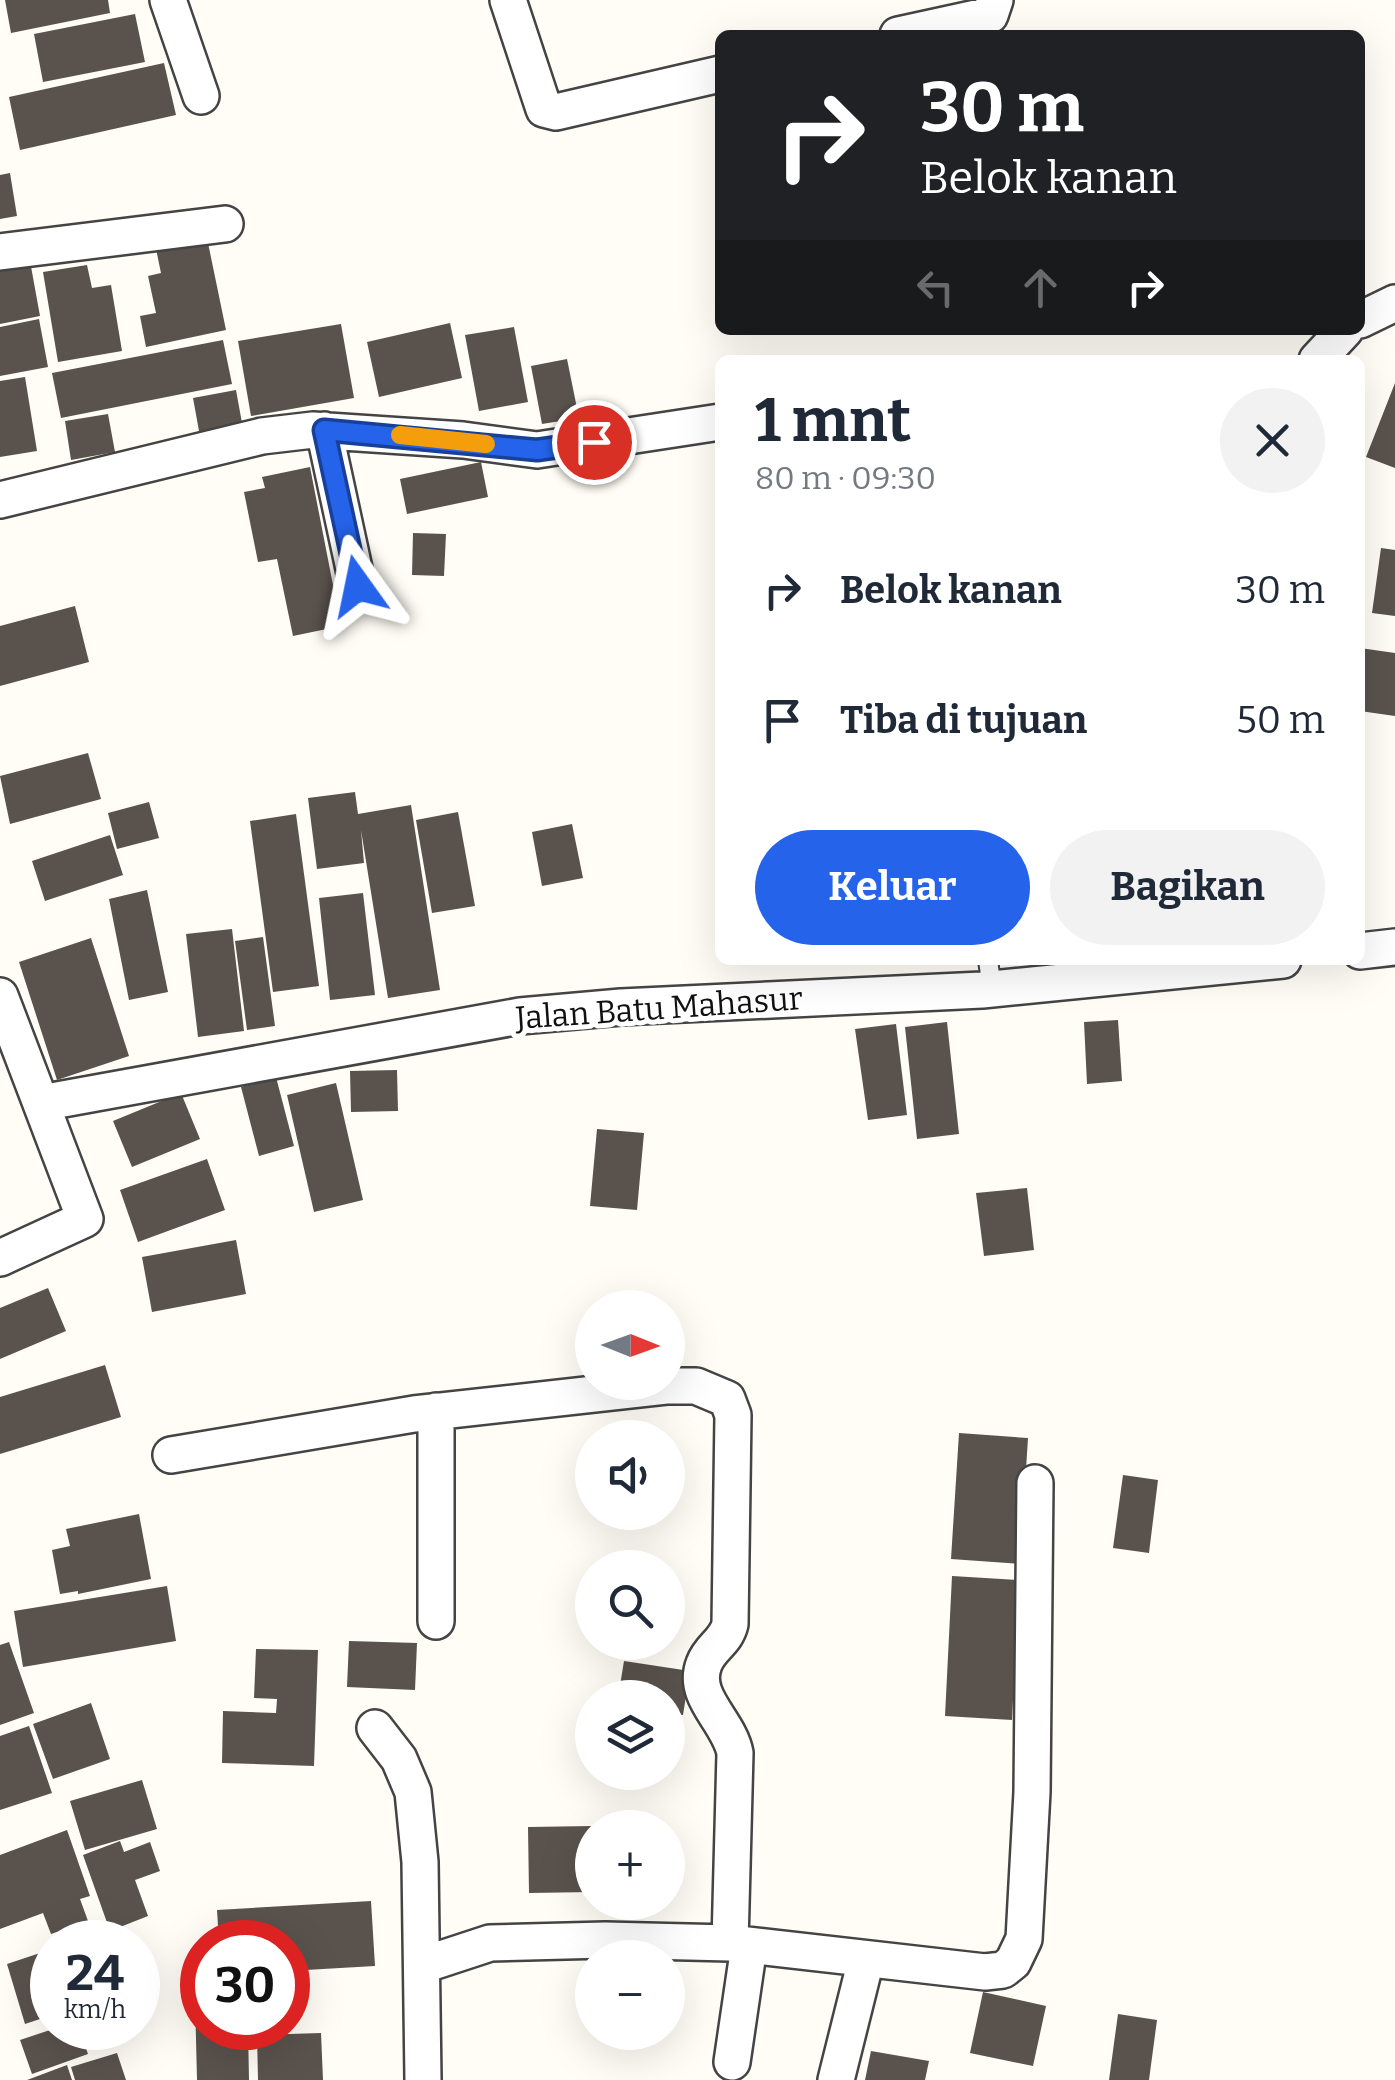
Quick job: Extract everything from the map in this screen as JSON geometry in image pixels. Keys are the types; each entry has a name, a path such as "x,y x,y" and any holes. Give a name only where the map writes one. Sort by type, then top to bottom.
{"street":[{"path":"168,0 201,96"},
{"path":"508,0 544,109 556,112 715,75"},
{"path":"921,30 990,15 994,0"},
{"path":"0,252 226,224"},
{"path":"1365,317 1395,302"},
{"path":"1322,355 1340,335"},
{"path":"0,500 262,436 324,430 537,450 715,423"},
{"path":"324,430 358,586"},
{"path":"1365,950 1395,947"},
{"name":"Jalan Batu Mahasur","path":"42,1103 520,1016 990,974 1190,965"},
{"path":"0,996 85,1219 0,1258"},
{"path":"171,1455 436,1411 666,1386 696,1386 726,1399 734,1415 730,1624 727,1636 708,1655 701,1676 703,1690 729,1733 735,1752 740,1945 732,2062"},
{"path":"436,1411 436,1621"},
{"path":"423,1965 490,1943 525,1940 740,1945 986,1972 1003,1970 1020,1953 1032,1792 1036,1483"},
{"path":"375,1728 399,1759 413,1792 420,1862 423,2080"},
{"path":"836,2080 866,1960"}],"building":[{"path":"5,0 108,0 110,13 11,33"},
{"path":"135,14 145,62 43,82 34,34"},
{"path":"164,63 176,115 20,150 9,97"},
{"path":"10,173 17,216 0,219 0,175"},
{"path":"207,238 226,330 146,347 140,316 156,313 148,276 161,273 156,249"},
{"path":"30,261 40,316 0,324 0,267"},
{"path":"87,265 92,288 111,285 122,351 58,362 43,272"},
{"path":"39,319 48,367 0,376 0,327"},
{"path":"450,323 462,378 379,397 367,342"},
{"path":"341,324 354,398 251,416 238,341"},
{"path":"514,327 528,402 479,411 465,335"},
{"path":"223,340 232,384 61,418 52,373"},
{"path":"567,359 579,418 542,424 531,366"},
{"path":"25,377 37,451 0,457 0,381"},
{"path":"1395,383 1395,468 1366,457"},
{"path":"236,390 244,434 201,442 193,398"},
{"path":"108,414 115,452 71,460 65,421"},
{"path":"481,462 488,497 407,514 400,479"},
{"path":"310,467 341,626 293,636 277,559 258,562 244,492 265,488 262,477"},
{"path":"413,533 446,534 444,576 412,575"},
{"path":"1381,548 1395,550 1395,616 1372,613"},
{"path":"75,606 89,662 0,686 0,626"},
{"path":"1365,649 1395,653 1395,716 1365,712"},
{"path":"88,753 101,799 10,824 0,776"},
{"path":"355,792 358,814 411,805 440,990 388,998 361,830 364,863 317,869 308,798"},
{"path":"149,802 159,838 117,849 108,813"},
{"path":"458,812 475,906 432,913 416,820"},
{"path":"296,814 319,986 273,992 250,821"},
{"path":"572,824 583,878 542,886 532,832"},
{"path":"110,835 123,875 45,901 32,861"},
{"path":"147,890 168,992 129,1000 109,899"},
{"path":"363,893 375,995 330,1000 319,898"},
{"path":"232,929 244,1031 198,1037 186,934"},
{"path":"263,937 275,1026 247,1030 235,941"},
{"path":"91,938 129,1056 57,1080 19,962"},
{"path":"1118,1020 1122,1081 1087,1084 1084,1022"},
{"path":"947,1022 959,1134 917,1139 905,1027"},
{"path":"896,1024 907,1115 868,1120 855,1029"},
{"path":"397,1070 398,1111 351,1112 350,1071"},
{"path":"276,1077 294,1146 259,1156 241,1087"},
{"path":"336,1083 363,1200 314,1212 287,1095"},
{"path":"181,1093 200,1139 132,1167 113,1121"},
{"path":"597,1129 644,1133 637,1210 590,1206"},
{"path":"207,1159 225,1210 138,1242 120,1190"},
{"path":"1027,1188 1034,1250 984,1256 976,1193"},
{"path":"236,1240 246,1294 152,1312 142,1257"},
{"path":"48,1288 66,1331 0,1359 0,1308"},
{"path":"105,1365 121,1417 0,1454 0,1397"},
{"path":"959,1433 1028,1438 1020,1564 951,1559"},
{"path":"1123,1475 1158,1480 1149,1553 1113,1548"},
{"path":"139,1514 151,1579 60,1594 52,1550 70,1546 66,1529"},
{"path":"952,1576 1019,1580 1012,1720 945,1716"},
{"path":"167,1586 176,1641 23,1667 14,1611"},
{"path":"349,1641 417,1643 415,1690 347,1687"},
{"path":"9,1642 34,1713 0,1725 0,1645"},
{"path":"256,1649 318,1650 314,1766 222,1763 223,1711 276,1713 277,1699 254,1698"},
{"path":"624,1661 690,1671 685,1702 685,1680 621,1680"},
{"path":"91,1703 110,1759 53,1779 33,1724"},
{"path":"29,1726 52,1793 0,1810 0,1736"},
{"path":"142,1780 157,1829 85,1850 70,1801"},
{"path":"575,1826 575,1892 529,1893 528,1827"},
{"path":"67,1830 90,1896 80,1899 88,1920 46,1920 43,1913 0,1929 0,1855"},
{"path":"120,1841 124,1852 150,1842 160,1871 135,1880 148,1916 138,1920 106,1920 83,1855"},
{"path":"371,1901 375,1966 310,1970 310,1920 218,1920 217,1910"},
{"path":"30,1956 30,2022 25,2024 7,1964"},
{"path":"983,1992 1046,2006 1033,2066 970,2053"},
{"path":"1118,2014 1157,2020 1149,2080 1109,2080"},
{"path":"310,2033 321,2033 323,2080 258,2080 257,2050 310,2050"},
{"path":"30,2037 30,2050 87,2050 88,2054 32,2074 20,2040"},
{"path":"196,2050 248,2050 249,2080 197,2080"},
{"path":"871,2051 929,2061 925,2080 865,2080"},
{"path":"117,2053 126,2080 75,2080 71,2067"},
{"path":"67,2065 72,2080 27,2080"}],"slow traffic":[{"path":"400,435 486,444"}],"route":[{"path":"358,586 324,430 463,440 537,450 594,442"}]}
